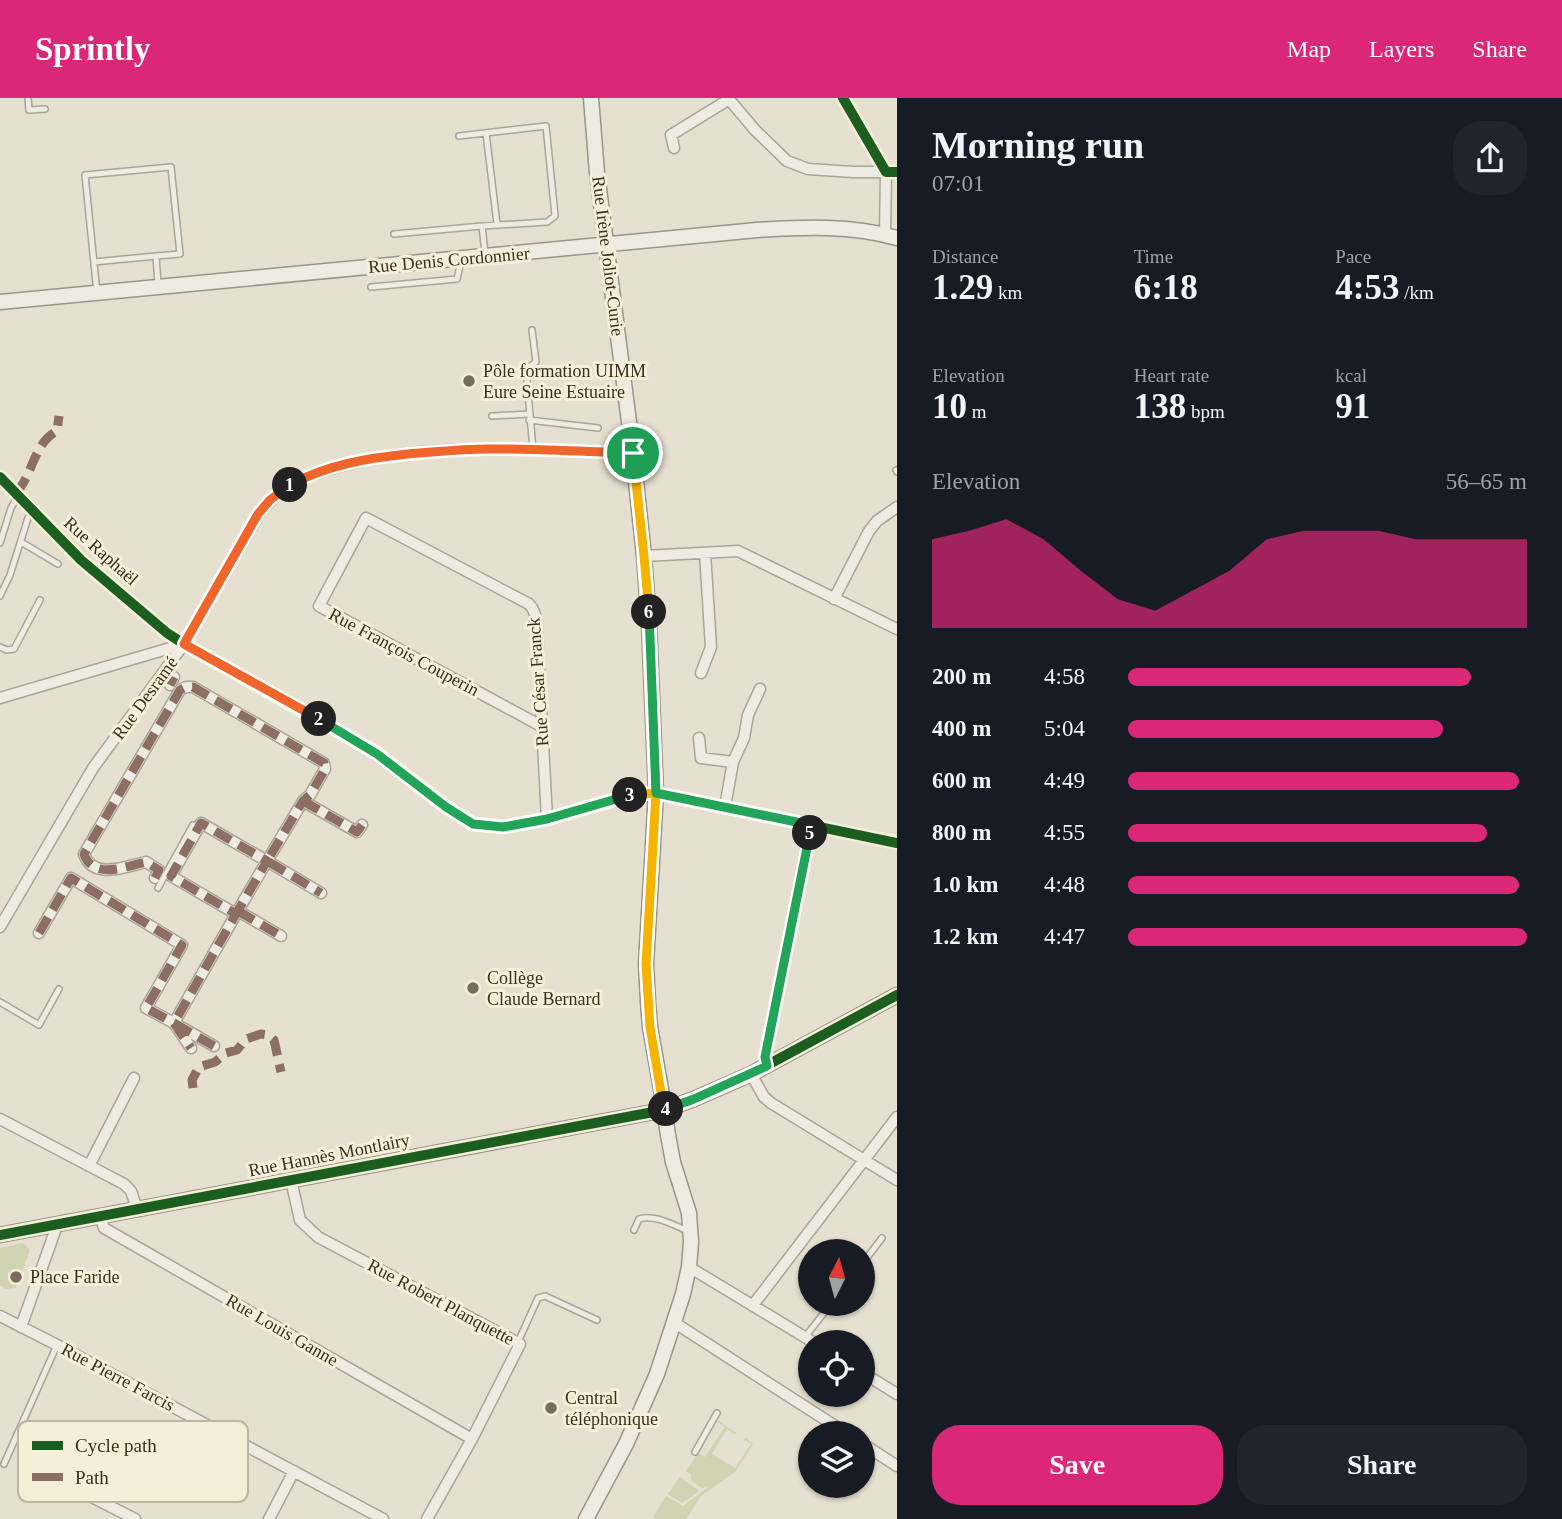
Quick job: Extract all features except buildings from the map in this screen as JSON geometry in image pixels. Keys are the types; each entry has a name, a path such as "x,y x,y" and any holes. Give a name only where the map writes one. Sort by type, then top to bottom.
{"street":[{"name":"Rue Irène Joliot-Curie","path":"586,1519 626,1444 657,1374 675,1323 689,1267 691,1232 689,1213 673,1162 650,1027 646,964 656,793 649,623 633,453 605,245 591,98"},
{"path":"845,98 891,172 891,236"},
{"path":"674,148 671,135 728,99 787,161 808,169 891,172"},
{"name":"Rue Denis Cordonnier","path":"0,302 757,230 836,227 891,236"},
{"name":"Rue Desramé","path":"0,927 93,768 184,644 258,514 286,487 307,476 346,464 437,451 489,449 633,453"},
{"name":"Rue Raphaël","path":"0,477 81,560 167,633 369,748 446,807 473,824 503,827 547,819 635,794 656,793 897,843"},
{"path":"834,599 869,531 877,521 897,507"},
{"name":"Rue François Couperin","path":"366,518 319,606 541,726"},
{"name":"Rue César Franck","path":"366,518 532,608 537,629 547,819"},
{"path":"644,556 738,551 897,629"},
{"path":"701,673 710,647 705,553"},
{"path":"0,698 184,644"},
{"path":"156,883 159,870 146,862 104,871 88,862 85,854 180,690 193,687 324,763 325,769 267,861 174,1023"},
{"path":"725,807 733,762 744,738 748,715 760,688"},
{"path":"699,738 701,758 733,762"},
{"path":"303,801 357,832 362,825"},
{"path":"281,936 171,876 201,823 321,893"},
{"path":"767,1066 765,1057 811,825"},
{"path":"39,933 75,876 182,944 146,1008 214,1046"},
{"name":"Rue Hannès Montlairy","path":"0,1235 664,1110 751,1074 897,995"},
{"path":"174,1023 191,1048"},
{"path":"751,1074 764,1097 771,1103 897,1180"},
{"path":"89,1166 134,1078"},
{"path":"753,1306 897,1117"},
{"path":"0,1119 124,1184 131,1191 137,1209"},
{"name":"Rue Robert Planquette","path":"291,1180 300,1220 318,1237 520,1344 472,1439 427,1519"},
{"name":"Rue Louis Ganne","path":"100,1216 104,1228 472,1439"},
{"path":"21,1327 55,1225"},
{"path":"689,1267 798,1333"},
{"name":"Rue Pierre Farcis","path":"0,1317 201,1421"},
{"path":"675,1323 827,1421"},
{"path":"875,1380 897,1394"},
{"name":"Rue Pierre Farcis","path":"248,1446 383,1519"},
{"path":"875,1452 897,1466"},
{"path":"269,1519 295,1471"},
{"path":"102,1502 135,1519"}],"lane":[{"path":"28,98 29,110 45,109"},
{"path":"394,234 497,224 530,224 547,222 555,216 546,126 459,136"},
{"path":"486,133 497,224"},
{"path":"94,262 180,254 171,167 85,175 96,293"},
{"path":"482,226 485,256"},
{"path":"156,257 159,287"},
{"path":"371,287 457,279 462,258"},
{"path":"532,330 536,362 526,369 533,450"},
{"path":"492,416 529,417 597,428"},
{"path":"0,542 11,508 18,496"},
{"path":"0,596 10,575 28,518 34,512"},
{"path":"20,542 58,564"},
{"path":"0,647 14,649 40,600"},
{"path":"156,883 193,825"},
{"path":"0,1002 39,1025 59,989"},
{"path":"634,1230 639,1219 645,1217 655,1218 691,1232"},
{"path":"875,1247 882,1238"},
{"path":"518,1342 538,1298 545,1296 597,1320"},
{"path":"23,1421 57,1345"},
{"path":"695,1452 717,1413"},
{"path":"4,1464 18,1433"}],"green space":[{"path":"23,1243 30,1250 16,1288 6,1289 0,1286 0,1248"},
{"path":"717,1422 736,1433 727,1429 712,1454 735,1468 751,1444 744,1439 753,1444 735,1472 701,1496 686,1519 656,1519 653,1517 666,1496 683,1506 707,1488 691,1481 691,1474 686,1471 698,1453 705,1457 725,1427"},
{"path":"680,1477 698,1490 682,1503 668,1494"}],"marked path":[{"path":"16,493 43,444 57,431 59,416"},
{"path":"170,685 174,677"},
{"path":"155,878 159,870 146,862 111,870 103,869 88,862 84,854 180,690 193,687 324,763 325,769 310,795 303,801 267,861 321,893"},
{"path":"303,801 357,832 362,825"},
{"path":"214,1046 174,1023 236,914 171,876 201,823 267,861 236,914"},
{"path":"39,933 71,878 182,945 146,1008 174,1023 191,1048"},
{"path":"238,911 281,936"},
{"path":"193,1088 192,1080 199,1067 215,1062 226,1053 237,1050 246,1039 261,1034 274,1040 281,1072"}],"cycle path":[{"path":"843,98 886,172 897,172"},
{"path":"0,477 81,560 167,633 377,753 446,807 473,824 503,827 547,819 635,794 656,793 897,843"},
{"path":"644,556 656,793"},
{"path":"0,1235 664,1110 751,1074 897,995"}],"place":[{"name":"Pôle formation UIMM Eure Seine Estuaire","path":"469,381"},
{"name":"Collège Claude Bernard","path":"473,988"},
{"name":"Place Faride","path":"16,1277"},
{"name":"Central téléphonique","path":"551,1408"}],"route":[{"path":"633,453 489,449 437,451 346,464 307,476 286,487 258,514 184,644 352,738 473,824 503,827 547,819 635,794 656,793 646,964 650,1027 664,1110 767,1066 765,1057 811,825 656,793 649,623 633,453"}]}
